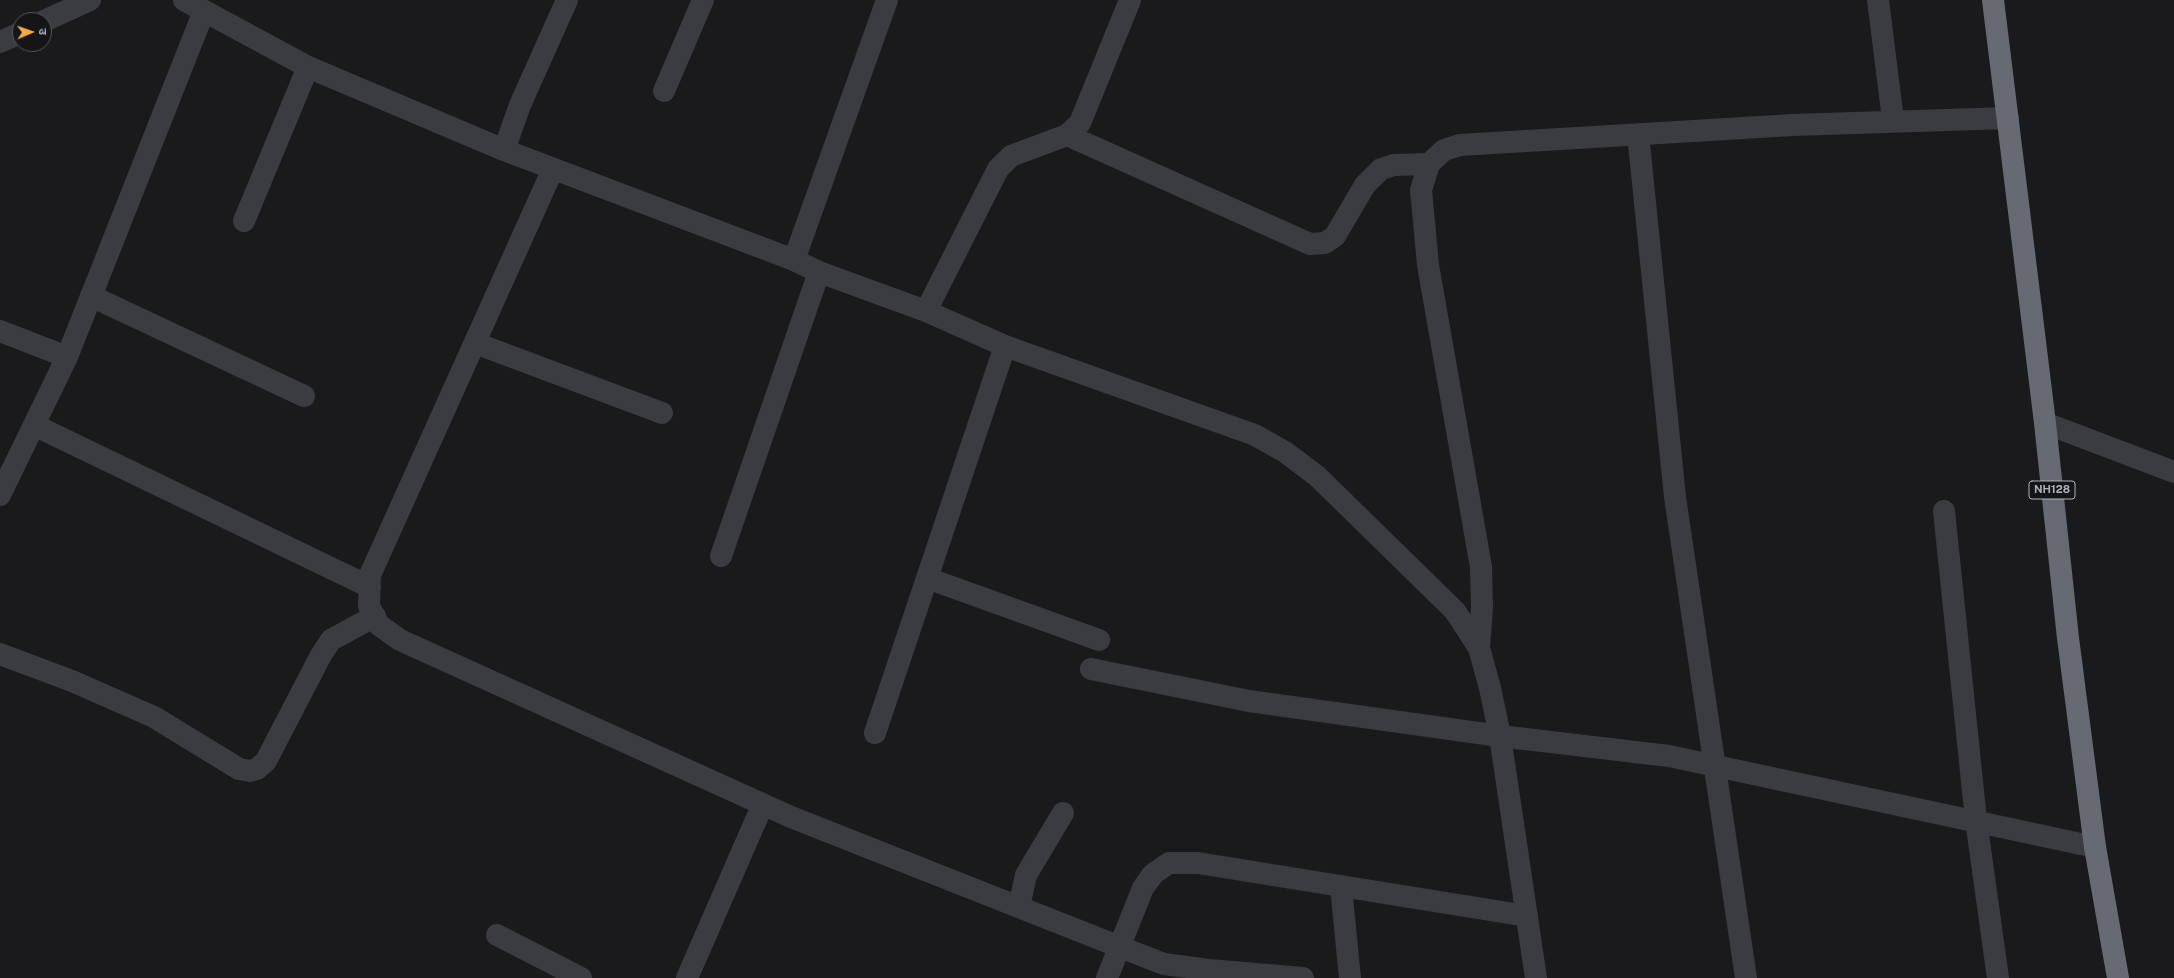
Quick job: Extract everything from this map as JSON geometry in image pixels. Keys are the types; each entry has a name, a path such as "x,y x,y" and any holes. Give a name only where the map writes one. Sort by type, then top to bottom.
{"highway":[{"name":"NH128","path":"1993,0 2045,423 2068,638 2095,846 2118,978"}],"street":[{"path":"52,17 90,0"},
{"path":"184,0 308,67 504,150 794,260 819,272 926,311 1005,346 1255,435 1285,452 1317,476 1455,611 1479,648 1490,688 1500,736 1536,978"},
{"path":"504,150 520,105 567,0"},
{"path":"664,91 703,0"},
{"path":"794,260 887,0"},
{"path":"926,311 998,169 1011,156 1067,135 1080,123 1130,0"},
{"path":"1878,0 1892,120"},
{"path":"0,495 67,357 204,11"},
{"path":"0,42 12,36"},
{"path":"244,220 308,67"},
{"path":"1479,648 1482,608 1481,567 1427,257 1421,190 1429,164 1444,150 1460,145 1892,120 2008,118"},
{"path":"1638,134 1675,497 1746,978"},
{"path":"1067,135 1310,244 1325,243 1335,236 1365,185 1380,169 1394,165 1429,164"},
{"path":"553,169 370,575 369,606 379,625 400,640 763,804 1019,908 1164,964 1224,975 1303,978"},
{"path":"721,556 819,272"},
{"path":"91,296 304,396"},
{"path":"0,331 67,357"},
{"path":"475,343 662,413"},
{"path":"875,733 1005,346"},
{"path":"2045,423 2174,472"},
{"path":"34,426 370,588"},
{"path":"1944,511 1976,820 1998,978"},
{"path":"928,578 1098,640"},
{"path":"0,654 72,681 154,717 238,769 250,771 257,769 266,762 321,655 331,640 375,616"},
{"path":"1091,669 1248,701 1500,736 1669,756 2095,846"},
{"path":"687,978 763,804"},
{"path":"1019,908 1026,875 1063,814"},
{"path":"1107,978 1143,888 1153,874 1170,863 1198,863 1527,916"},
{"path":"1341,886 1350,978"},
{"path":"497,935 581,978"}]}
